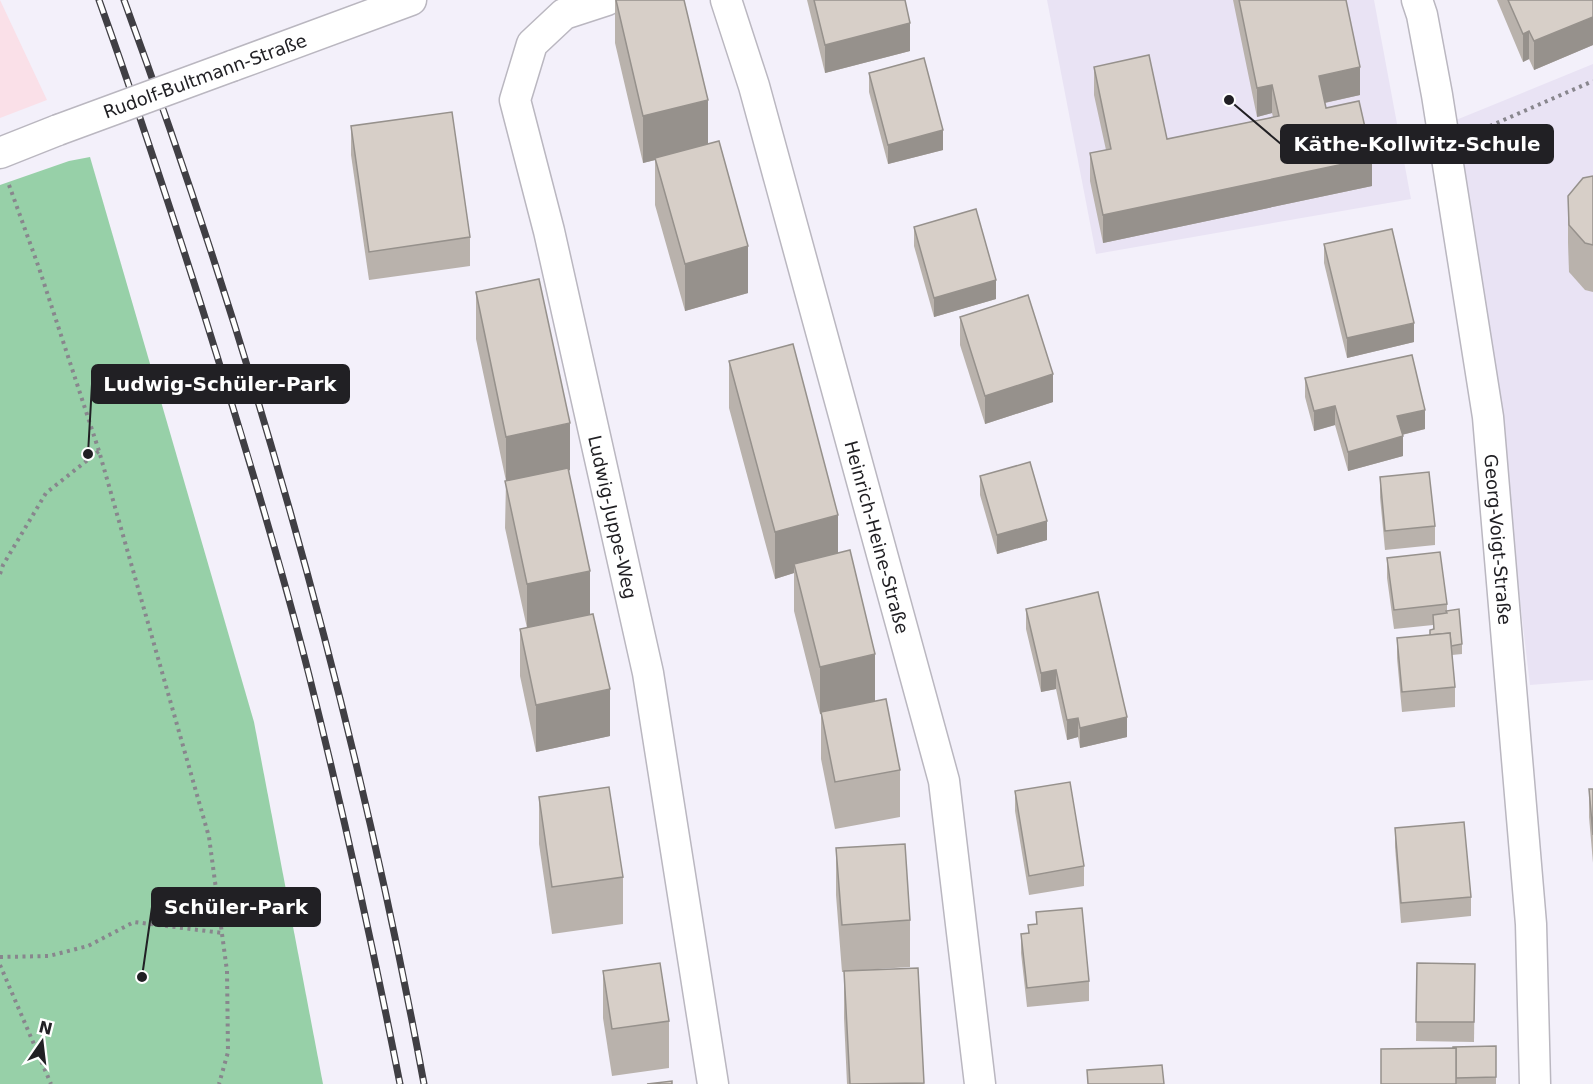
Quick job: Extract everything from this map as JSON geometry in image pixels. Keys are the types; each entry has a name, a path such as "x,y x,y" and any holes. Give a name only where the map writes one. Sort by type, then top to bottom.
{"street":[{"name":"Rudolf-Bultmann-Straße","path":"0,153 411,0"},
{"name":"Ludwig-Juppe-Weg","path":"607,0 564,14 532,44 515,100 549,231 648,673 713,1084"},
{"name":"Heinrich-Heine-Straße","path":"726,0 754,86 944,781 980,1084"},
{"name":"Georg-Voigt-Straße","path":"1417,0 1445,146 1488,417 1531,924 1535,1084"}],"path":[{"path":"1445,146 1593,81"},
{"path":"17,207 99,451 209,837 227,971 228,1052 219,1084"},
{"path":"0,574 3,565 46,493 99,451"},
{"path":"0,957 49,956 88,946 134,922 223,933"},
{"path":"0,965 51,1084"}],"shaded area":[{"path":"0,0 47,100 0,118"},
{"path":"1047,0 1374,0 1411,199 1096,254"},
{"path":"1593,64 1593,680 1530,685 1479,255 1456,120"}],"green space":[{"path":"90,157 254,722 323,1084 0,1084 0,185 69,161"}],"building":[{"path":"616,0 684,0 708,100 643,116"},
{"path":"814,0 905,0 910,23 825,45"},
{"path":"1239,0 1346,0 1360,67 1319,76 1326,108 1359,101 1372,158 1103,215 1090,153 1111,149 1094,67 1149,55 1167,139 1279,116 1272,85 1257,88"},
{"path":"1508,0 1593,0 1593,17 1534,41 1529,31 1523,34"},
{"path":"924,58 943,130 888,145 869,73"},
{"path":"452,112 470,237 369,252 351,126"},
{"path":"719,141 748,246 685,264 655,158"},
{"path":"1593,176 1593,245 1585,243 1569,225 1568,196 1583,178"},
{"path":"976,209 996,280 934,298 914,227"},
{"path":"1392,229 1414,323 1347,338 1324,244"},
{"path":"539,279 570,423 506,437 476,292"},
{"path":"1028,295 1053,374 985,396 960,317"},
{"path":"793,344 838,515 775,532 729,361"},
{"path":"1412,355 1425,410 1397,416 1403,436 1348,452 1335,406 1314,411 1305,378"},
{"path":"1030,462 1047,521 997,535 980,476"},
{"path":"568,468 590,571 527,584 505,481"},
{"path":"1429,472 1435,526 1385,531 1380,477"},
{"path":"850,550 875,654 820,667 794,564"},
{"path":"1440,552 1447,604 1394,610 1387,558"},
{"path":"1098,592 1127,717 1080,728 1078,718 1067,720 1056,670 1041,673 1026,609"},
{"path":"1459,609 1462,644 1451,646 1450,633 1430,635 1430,630 1434,629 1433,615"},
{"path":"593,614 610,689 536,705 520,629"},
{"path":"1450,633 1455,687 1402,692 1397,638"},
{"path":"886,699 900,770 835,782 821,712"},
{"path":"1070,782 1084,866 1029,876 1015,791"},
{"path":"609,787 623,877 552,887 539,797"},
{"path":"1589,789 1593,789 1593,835"},
{"path":"1464,822 1471,897 1401,903 1395,828"},
{"path":"905,844 910,920 842,925 836,848"},
{"path":"1082,908 1089,981 1027,988 1021,934 1029,933 1028,925 1037,924 1036,912"},
{"path":"660,963 669,1021 612,1029 603,971"},
{"path":"1417,963 1475,964 1474,1022 1416,1022"},
{"path":"918,968 924,1083 850,1084 844,971"},
{"path":"1496,1046 1496,1077 1456,1078 1456,1048 1453,1047"},
{"path":"1456,1048 1456,1084 1381,1084 1381,1049"},
{"path":"1162,1065 1164,1084 1088,1084 1087,1070"},
{"path":"672,1081 672,1084 647,1084"}],"railway":[{"path":"99,0 203,311 285,584 346,828 400,1084"},
{"path":"124,0 216,266 297,536 367,808 424,1084"}],"place":[{"name":"Käthe-Kollwitz-Schule","path":"1229,100"},
{"name":"Ludwig-Schüler-Park","path":"88,454"},
{"name":"Schüler-Park","path":"142,977"}]}
